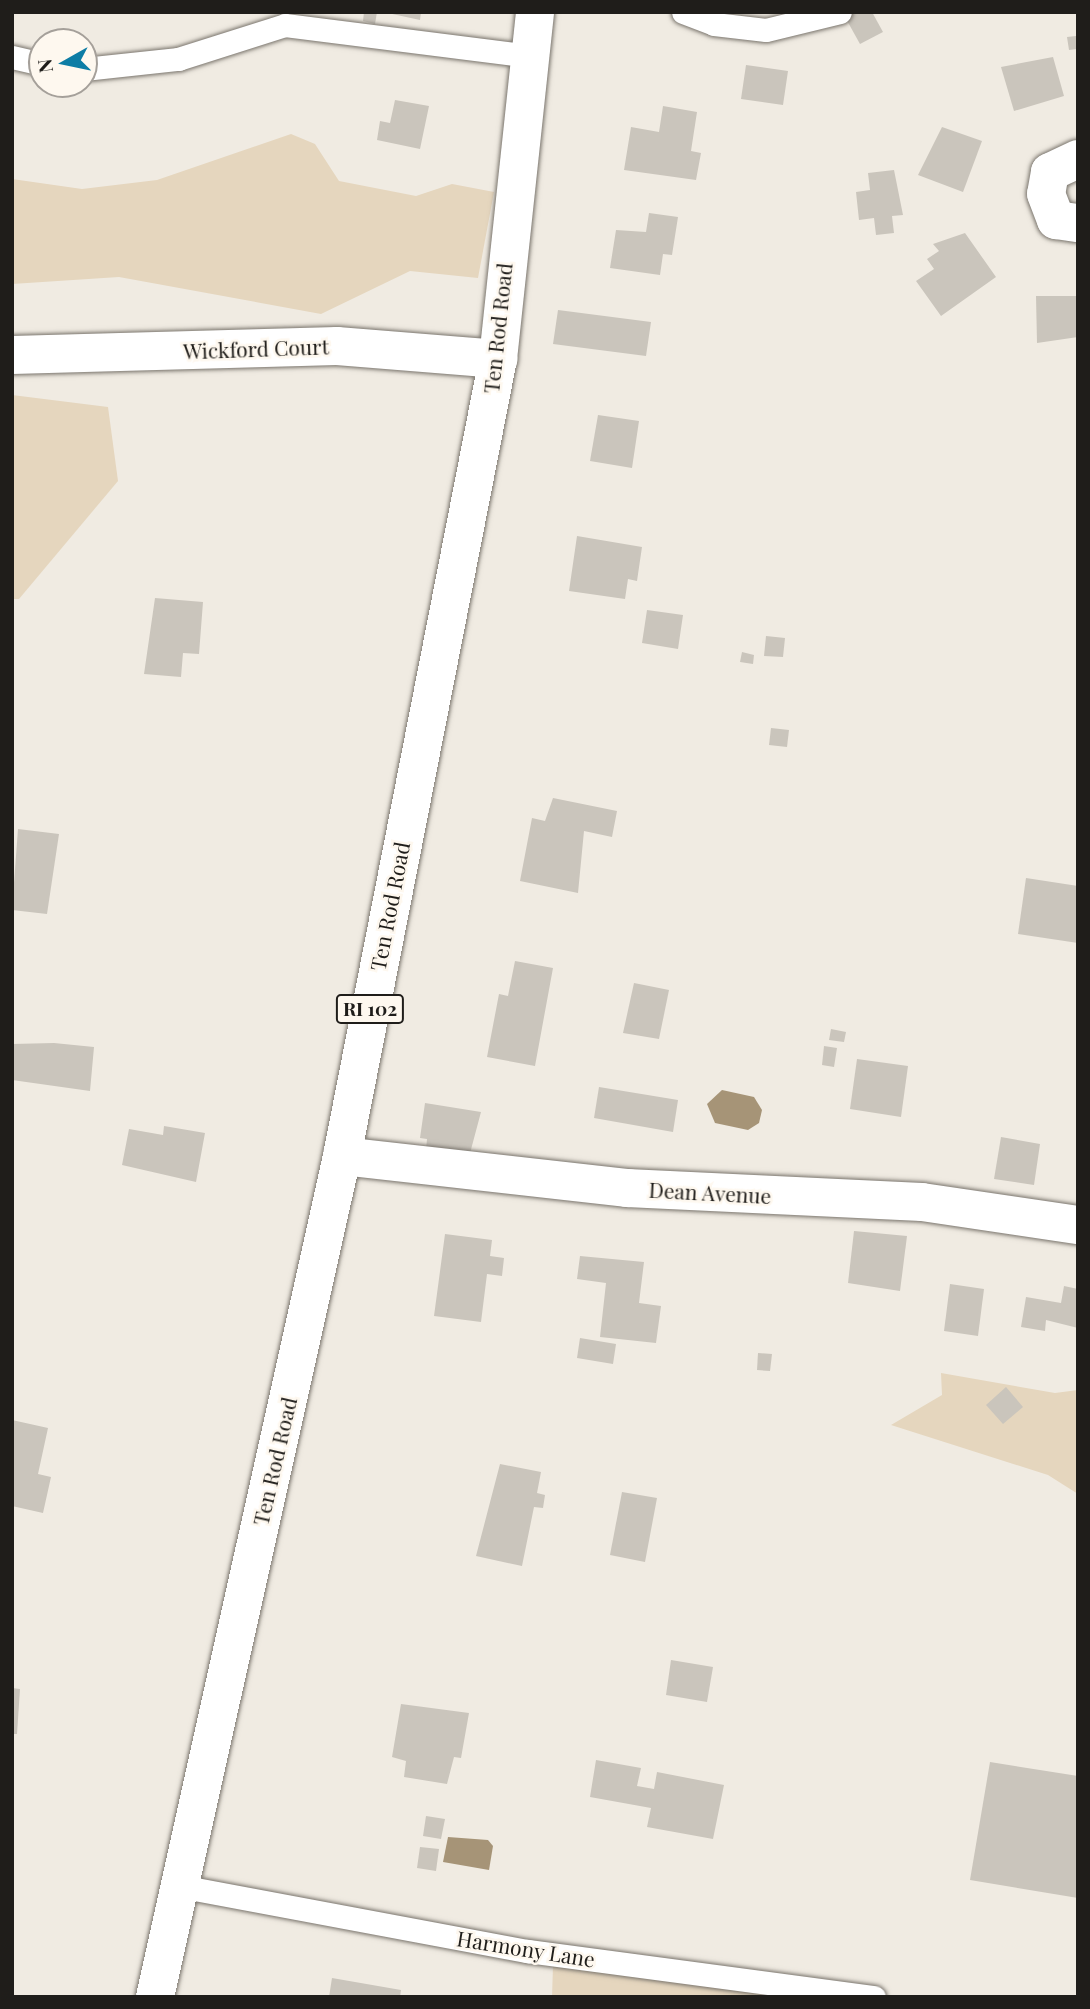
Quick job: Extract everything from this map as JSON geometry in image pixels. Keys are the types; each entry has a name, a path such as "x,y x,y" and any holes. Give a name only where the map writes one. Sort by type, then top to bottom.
{"main road":[{"name":"Ten Rod Road","path":"155,1997 342,1156 498,359 535,12"},
{"path":"1078,159 1050,172 1046,194 1056,220 1078,223"},
{"name":"Wickford Court","path":"12,355 337,346 498,359"},
{"name":"Dean Avenue","path":"342,1156 627,1188 922,1202 1078,1225"}],"lane":[{"path":"683,12 714,24 766,30 840,12"},
{"path":"98,68 178,59 285,25 530,56"},
{"name":"Harmony Lane","path":"179,1885 528,1951 874,1997"}],"shaded area":[{"path":"291,134 315,144 339,181 416,196 452,184 494,192 478,278 410,271 321,314 119,277 12,284 12,179 82,189 157,180"},
{"path":"12,395 108,407 118,481 19,599 12,599"},
{"path":"722,1090 754,1097 762,1110 759,1123 748,1130 715,1123 707,1104"},
{"path":"941,1373 1055,1393 1078,1390 1078,1494 1048,1475 891,1425 942,1395"},
{"path":"448,1837 488,1840 493,1846 489,1870 443,1862"},
{"path":"553,1965 857,1997 552,1997"}],"building":[{"path":"364,12 377,12 375,24 363,21"},
{"path":"383,12 421,12 420,20"},
{"path":"854,12 872,12 883,32 860,44 845,17"},
{"path":"1076,36 1077,49 1069,50 1067,37"},
{"path":"1053,57 1064,96 1014,111 1001,67"},
{"path":"746,65 788,71 783,105 741,99"},
{"path":"395,100 429,106 420,149 377,140 380,121 390,123"},
{"path":"663,106 697,112 691,151 701,153 696,180 624,170 631,127 659,132"},
{"path":"942,127 982,141 963,192 918,175"},
{"path":"894,170 903,215 892,216 894,233 876,235 874,218 859,220 856,192 870,190 868,173"},
{"path":"649,213 678,217 672,255 663,254 660,275 610,268 616,230 646,232"},
{"path":"965,233 996,277 941,316 916,281 934,269 927,259 939,251 933,244"},
{"path":"1036,296 1078,296 1078,337 1037,343"},
{"path":"558,310 651,322 646,356 553,344"},
{"path":"598,415 639,421 632,468 590,461"},
{"path":"577,536 642,547 637,581 628,579 625,599 569,591"},
{"path":"155,598 203,602 199,654 183,653 181,677 144,674"},
{"path":"647,610 683,615 678,649 642,643"},
{"path":"766,636 785,638 783,657 764,656"},
{"path":"742,652 754,655 753,664 740,662"},
{"path":"771,728 789,730 787,747 769,745"},
{"path":"553,798 617,811 612,837 584,831 578,893 520,881 532,818 545,821"},
{"path":"18,829 59,834 47,914 12,910"},
{"path":"1026,878 1078,886 1078,943 1018,934"},
{"path":"515,961 553,968 535,1066 487,1057 499,994 508,996"},
{"path":"634,983 669,990 659,1039 623,1033"},
{"path":"831,1029 846,1032 844,1042 829,1040"},
{"path":"54,1043 94,1047 90,1091 12,1080 12,1044"},
{"path":"824,1046 837,1048 834,1067 822,1065"},
{"path":"857,1059 908,1066 901,1117 850,1109"},
{"path":"599,1087 678,1100 673,1132 594,1118"},
{"path":"425,1103 481,1112 469,1157 426,1150 427,1139 420,1138"},
{"path":"164,1126 205,1133 196,1182 122,1165 129,1129 163,1135"},
{"path":"1001,1137 1040,1144 1034,1185 994,1179"},
{"path":"854,1231 907,1236 900,1291 848,1283"},
{"path":"445,1234 492,1240 490,1256 504,1258 502,1276 487,1274 481,1322 434,1316"},
{"path":"580,1256 644,1262 639,1303 661,1306 656,1343 600,1337 606,1283 577,1279"},
{"path":"950,1284 984,1289 978,1336 944,1331"},
{"path":"1064,1286 1078,1289 1078,1328 1046,1320 1045,1331 1021,1327 1026,1297 1061,1303"},
{"path":"580,1338 616,1344 613,1364 577,1358"},
{"path":"758,1353 772,1354 770,1371 757,1370"},
{"path":"1006,1387 1023,1407 1003,1424 986,1405"},
{"path":"12,1420 48,1428 38,1474 51,1477 43,1513 12,1506"},
{"path":"500,1464 541,1472 537,1493 545,1495 543,1508 534,1507 522,1566 476,1556"},
{"path":"622,1492 657,1498 645,1562 610,1555"},
{"path":"671,1660 713,1667 707,1702 666,1695"},
{"path":"12,1688 20,1689 17,1734 12,1734"},
{"path":"401,1704 469,1713 461,1758 454,1757 447,1784 404,1777 406,1761 392,1757"},
{"path":"596,1760 641,1768 637,1786 654,1789 657,1772 724,1785 713,1839 647,1827 651,1808 590,1797"},
{"path":"990,1762 1078,1776 1078,1898 970,1880"},
{"path":"426,1816 445,1819 441,1839 423,1836"},
{"path":"420,1847 439,1849 436,1871 417,1868"},
{"path":"332,1978 401,1990 400,1997 329,1997"}]}
